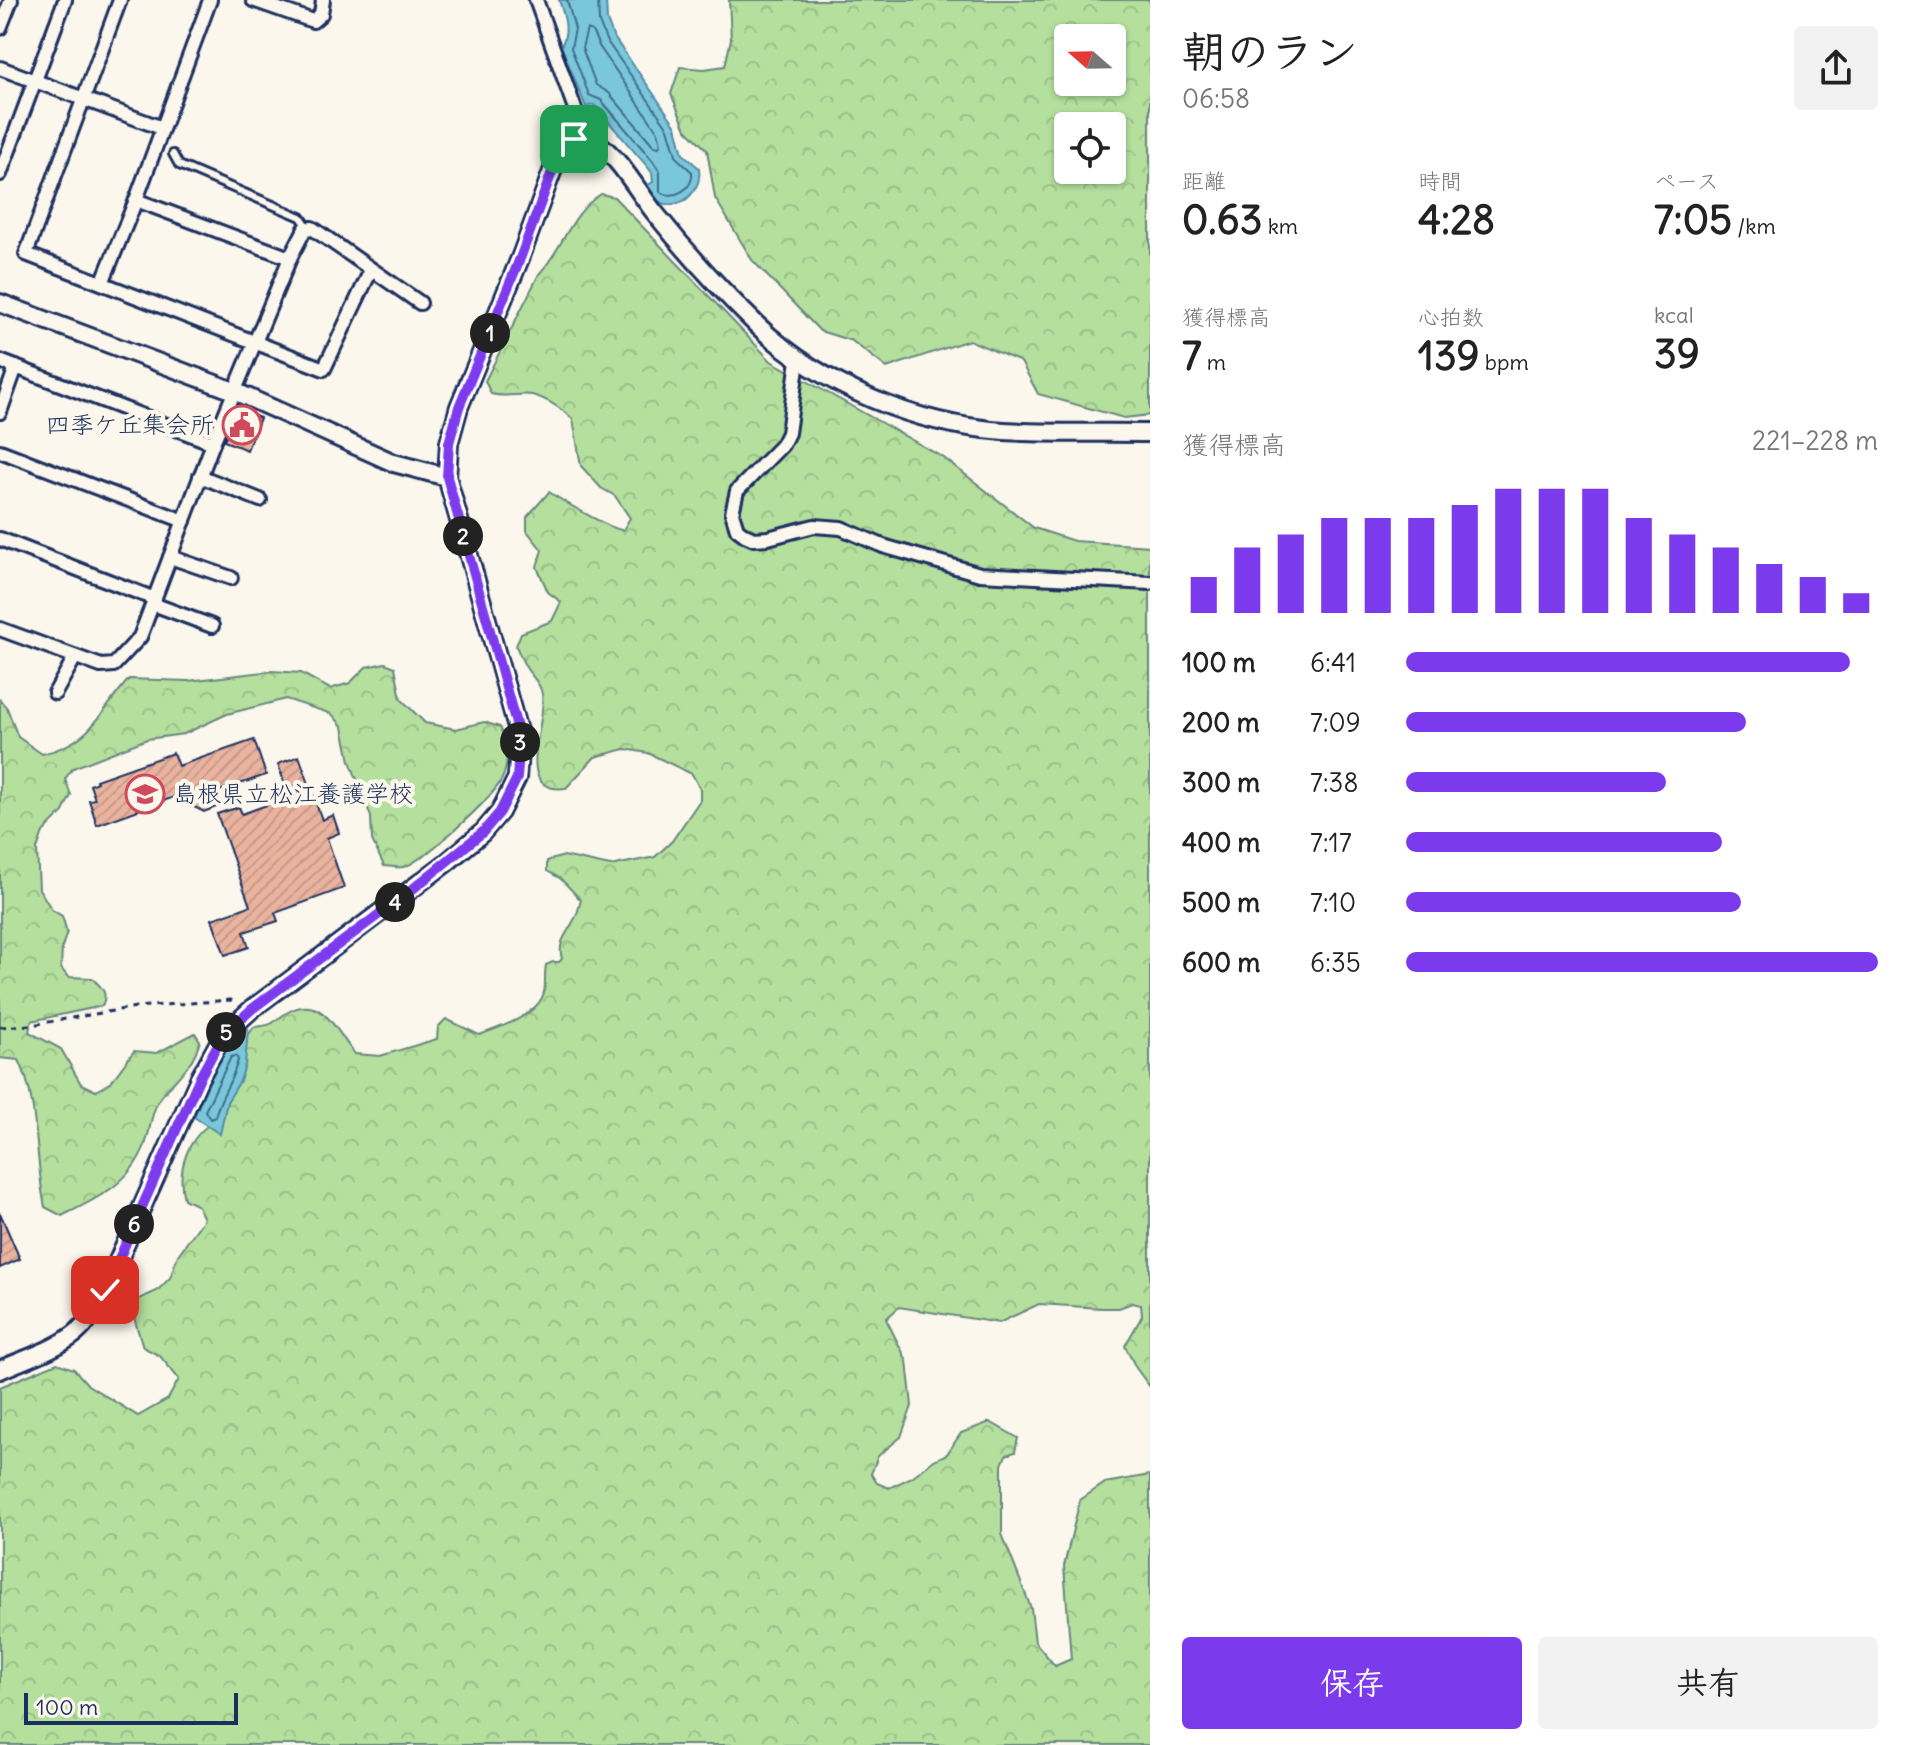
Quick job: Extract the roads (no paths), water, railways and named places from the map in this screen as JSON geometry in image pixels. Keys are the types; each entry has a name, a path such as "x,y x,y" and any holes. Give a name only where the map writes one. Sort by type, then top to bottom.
{"street":[{"path":"0,28 11,0"},
{"path":"0,174 65,0"},
{"path":"120,0 26,254 324,369 371,270"},
{"path":"102,283 210,0"},
{"path":"253,0 313,21 321,14 323,0"},
{"path":"536,0 585,137"},
{"path":"0,68 162,128"},
{"path":"0,1370 67,1338 87,1321 105,1290 199,1079 223,1035 483,832 500,812 517,778 520,738 517,721 447,477 447,460 452,428 556,161 574,139 585,137 597,142 609,153 659,217 717,282 758,326 798,360 893,406 946,422 1003,431 1150,433"},
{"path":"136,200 290,258"},
{"path":"0,629 101,666 114,665 140,637 254,340 290,258 308,227 316,229 420,303"},
{"path":"0,303 234,391 394,463 447,477"},
{"path":"798,360 788,433 782,445 737,491 732,513 737,529 745,535 754,539 768,538 814,526 841,528 883,546 980,574 1150,583"},
{"path":"0,361 213,443"},
{"path":"0,412 16,367"},
{"path":"0,451 184,521"},
{"path":"200,476 260,500"},
{"path":"0,539 212,626"},
{"path":"170,557 231,578"},
{"path":"55,693 75,657"}],"lane":[{"path":"173,154 181,166 301,217 308,227"}],"water":[{"path":"559,0 606,0 607,20 613,36 676,126 683,154 699,168 695,188 680,203 665,204 656,200 646,186 653,182 647,166 594,105 586,107 561,46 566,29"},
{"path":"248,1029 245,1065 240,1081 227,1102 220,1134 194,1117 221,1058"}],"place":[{"name":"四季ケ丘集会所","path":"242,425"},
{"name":"島根県立松江養護学校","path":"145,794"}]}
